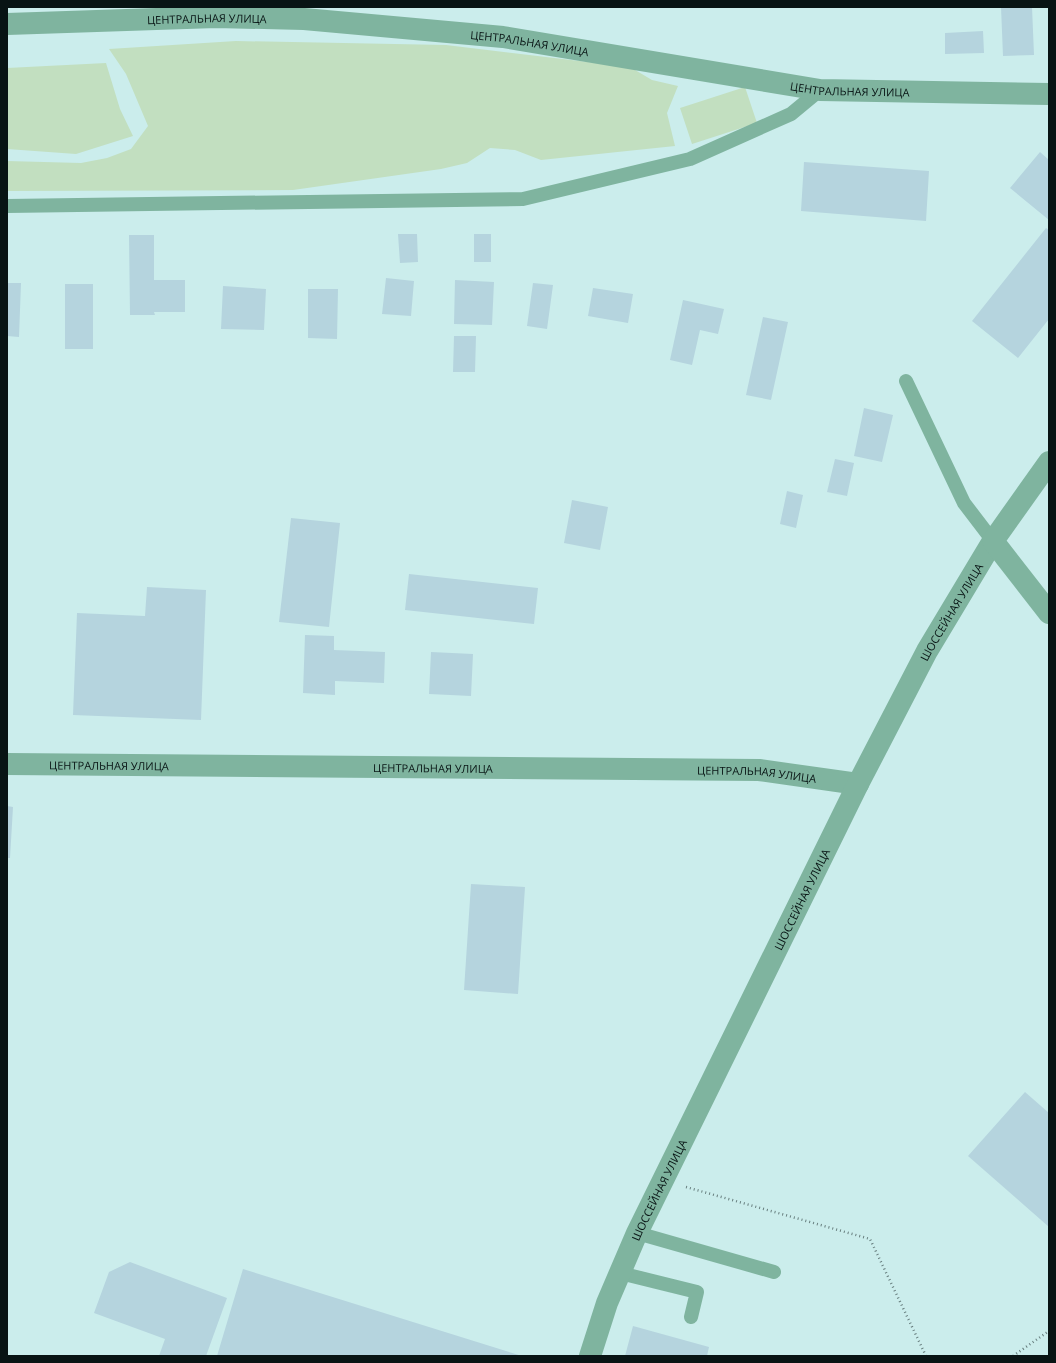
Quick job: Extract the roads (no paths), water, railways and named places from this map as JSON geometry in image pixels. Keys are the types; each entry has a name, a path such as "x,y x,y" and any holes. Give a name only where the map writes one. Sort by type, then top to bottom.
{"street":[{"name":"ЦЕНТРАЛЬНАЯ УЛИЦА","path":"7,24 216,17 304,19 503,37 820,90 1049,94"},
{"name":"ШОССЕЙНАЯ УЛИЦА","path":"590,1356 607,1303 662,1180 858,784 927,651 993,541 1049,462"},
{"path":"993,541 1049,613"},
{"name":"ЦЕНТРАЛЬНАЯ УЛИЦА","path":"7,764 759,770 858,784"}],"lane":[{"path":"7,206 524,199 690,159 791,114 820,90"},
{"path":"906,381 964,503 993,541"},
{"path":"637,1234 774,1272"},
{"path":"620,1273 697,1292 691,1317"}]}
